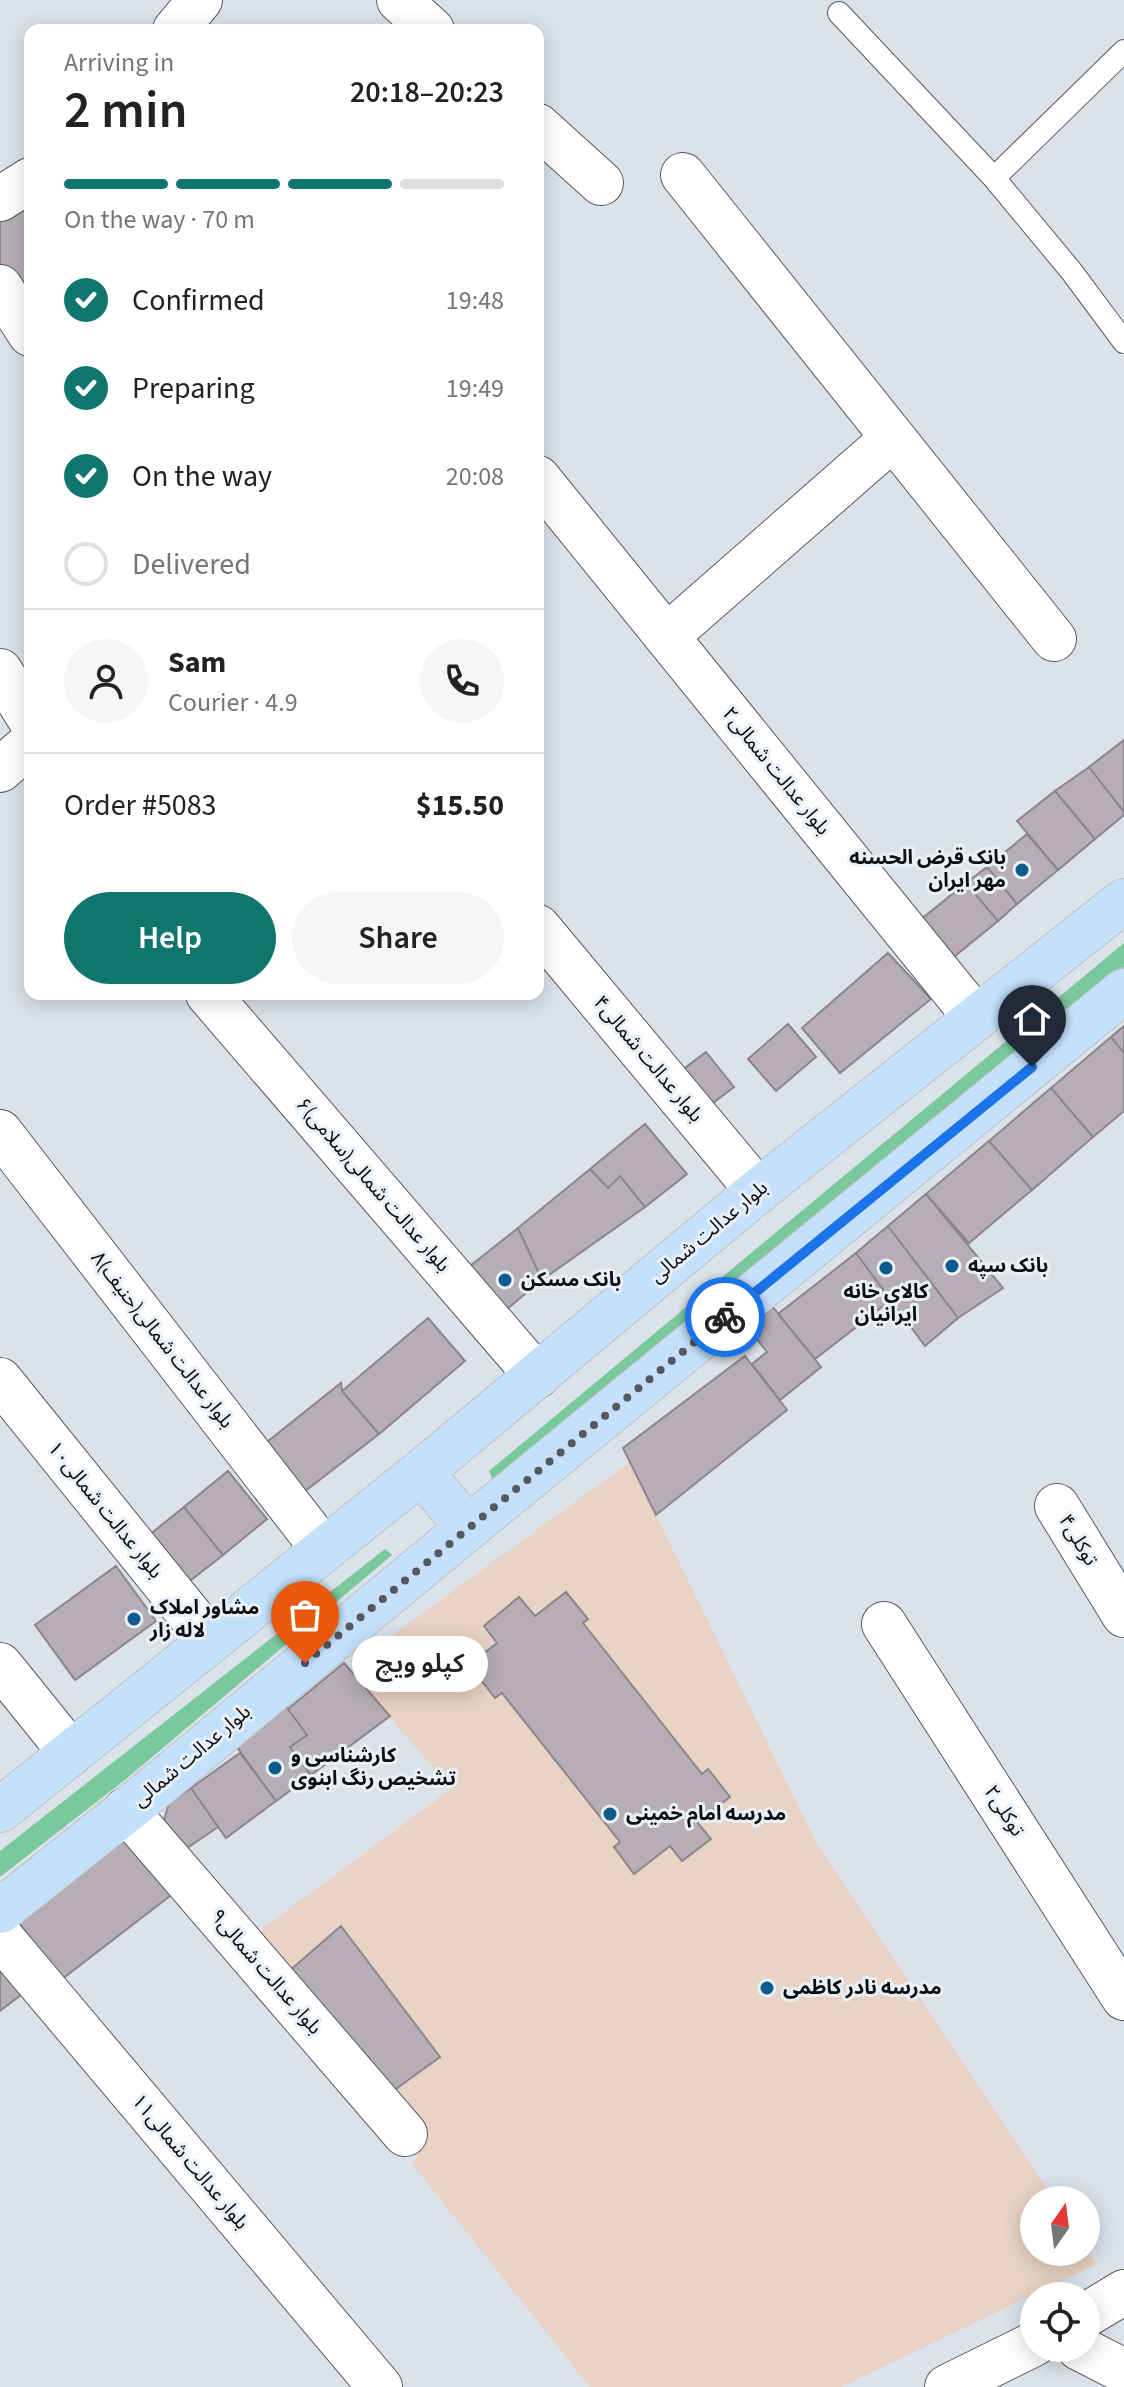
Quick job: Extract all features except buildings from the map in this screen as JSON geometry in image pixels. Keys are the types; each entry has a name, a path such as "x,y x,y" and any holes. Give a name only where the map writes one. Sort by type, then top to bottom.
{"main road":[{"name":"بلوار عدالت شمالی","path":"0,1810 421,1472 758,1191 1124,901"},
{"name":"بلوار عدالت شمالی","path":"0,1911 1124,991"},
{"path":"421,1472 468,1528"}],"street":[{"path":"180,24 200,0"},
{"path":"399,0 425,24"},
{"path":"544,131 601,183"},
{"path":"683,175 1054,639"},
{"path":"0,199 24,184"},
{"path":"0,287 24,325"},
{"path":"667,636 893,438"},
{"name":"بلوار عدالت شمالی۲","path":"544,485 976,1018"},
{"path":"0,671 24,709"},
{"path":"0,770 24,749"},
{"name":"بلوار عدالت شمالی۴","path":"544,934 758,1191"},
{"name":"۶بلوار عدالت شمالی(سلامی)","path":"213,1000 537,1376"},
{"name":"۸بلوار عدالت شمالی(حنیف)","path":"0,1132 323,1549"},
{"name":"بلوار عدالت شمالی۱۰","path":"0,1380 210,1640"},
{"name":"توکلی۴","path":"1057,1506 1124,1615"},
{"name":"توکلی۲","path":"884,1624 1124,1998"},
{"path":"0,1665 71,1753"},
{"name":"بلوار عدالت شمالی۹","path":"126,1810 405,2134"},
{"name":"بلوار عدالت شمالی۱۱","path":"0,1936 380,2387"},
{"path":"1100,2307 1124,2292"},
{"path":"947,2387 1020,2351"},
{"path":"1100,2359 1124,2371"}],"lane":[{"path":"839,13 994,178 1072,272 1124,342"},
{"path":"994,178 1124,51"}],"shaded area":[{"path":"630,1462 815,1840 1046,2186 1020,2186 1020,2266 1093,2266 1060,2282 1020,2282 1020,2301 841,2387 590,2387 413,2165 427,2135 250,1938 451,1789 350,1670 361,1658"}],"green space":[{"path":"1124,943 1124,967 495,1485 489,1471"},
{"path":"385,1549 392,1555 126,1779 0,1877 0,1851"}],"way so far":[{"path":"305,1663 725,1317"}],"place":[{"name":"بانک قرض الحسنه مهر ایران","path":"1022,870"},
{"name":"بانک سپه","path":"952,1266"},
{"name":"کالای خانه ایرانیان","path":"886,1268"},
{"name":"بانک مسکن","path":"505,1280"},
{"name":"مشاور املاک لاله زار","path":"134,1619"},
{"name":"کپلو ویچ","path":"305,1663"},
{"name":"کارشناسی و تشخیص رنگ ابنوی","path":"275,1768"},
{"name":"مدرسه امام خمینی","path":"610,1814"},
{"name":"مدرسه نادر کاظمی","path":"767,1988"}],"route":[{"path":"725,1317 1032,1067"}]}
